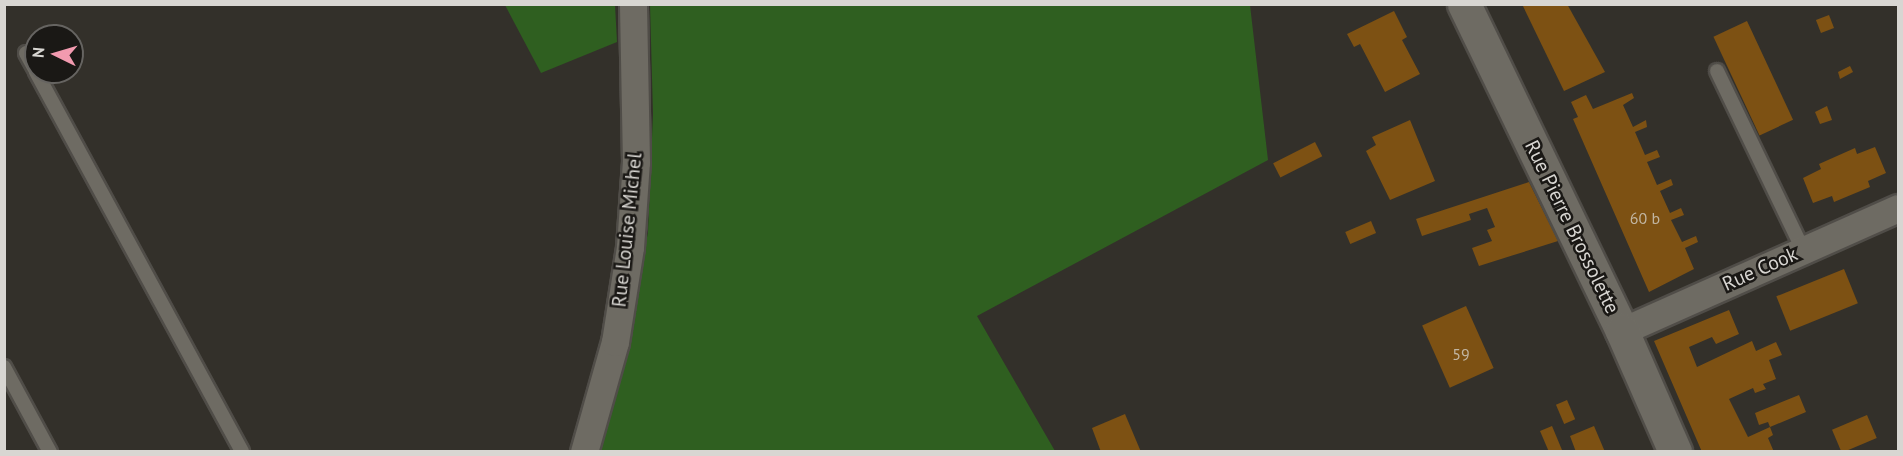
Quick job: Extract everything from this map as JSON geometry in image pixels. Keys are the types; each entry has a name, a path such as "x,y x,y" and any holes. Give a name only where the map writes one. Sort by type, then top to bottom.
{"street":[{"name":"Rue Louise Michel","path":"584,452 615,342 630,247 636,150 633,4"},
{"name":"Rue Pierre Brossolette","path":"1464,4 1622,331 1675,452"},
{"name":"Rue Cook","path":"1622,331 1899,208"}],"lane":[{"path":"1717,71 1803,250"},
{"path":"43,84 242,452"},
{"path":"4,367 50,452"}],"green space":[{"path":"505,5 615,5 617,42 541,73"},
{"path":"650,5 1250,5 1268,160 977,316 1055,451 598,452 625,363 648,232 653,114"}],"building":[{"path":"1522,4 1567,4 1605,72 1564,91"},
{"path":"1394,11 1407,37 1402,40 1420,74 1385,92 1360,44 1354,47 1347,34"},
{"path":"1829,15 1834,28 1821,33 1816,20"},
{"path":"1747,21 1793,120 1760,135 1713,37"},
{"path":"1850,66 1853,72 1840,79 1838,72"},
{"path":"1632,93 1634,98 1623,105 1633,127 1646,120 1647,127 1635,132 1645,155 1657,150 1660,157 1647,162 1657,185 1671,179 1673,185 1660,191 1670,213 1681,208 1684,215 1671,220 1682,242 1696,236 1698,242 1685,248 1694,269 1649,292 1573,119 1578,117 1571,102 1586,95 1593,109"},
{"path":"1827,106 1832,120 1820,124 1815,112"},
{"path":"1410,120 1435,181 1390,200 1366,151 1376,145 1372,137"},
{"path":"1315,142 1322,156 1280,178 1273,163"},
{"path":"1875,147 1886,173 1868,181 1870,187 1834,202 1832,196 1813,203 1803,178 1821,169 1819,164 1855,148 1857,154"},
{"path":"1529,182 1558,241 1479,266 1472,248 1492,241 1487,230 1495,227 1487,208 1469,214 1471,220 1422,236 1416,219"},
{"path":"1371,221 1376,233 1350,244 1345,232"},
{"path":"1844,269 1858,303 1790,331 1776,296"},
{"path":"1466,306 1494,368 1450,388 1422,326"},
{"path":"1729,310 1739,334 1716,344 1712,337 1689,347 1697,367 1752,341 1756,351 1776,342 1782,355 1769,360 1776,379 1763,384 1766,389 1755,393 1753,388 1729,399 1748,437 1770,427 1773,435 1768,438 1774,452 1702,452 1654,341"},
{"path":"1799,395 1806,412 1770,427 1768,422 1759,425 1755,413"},
{"path":"1567,400 1575,419 1564,424 1556,405"},
{"path":"1125,414 1141,452 1101,452 1092,428"},
{"path":"1867,415 1877,438 1841,452 1832,430"},
{"path":"1552,426 1562,450 1559,452 1549,452 1540,431"},
{"path":"1594,426 1605,452 1576,452 1570,436"}]}
